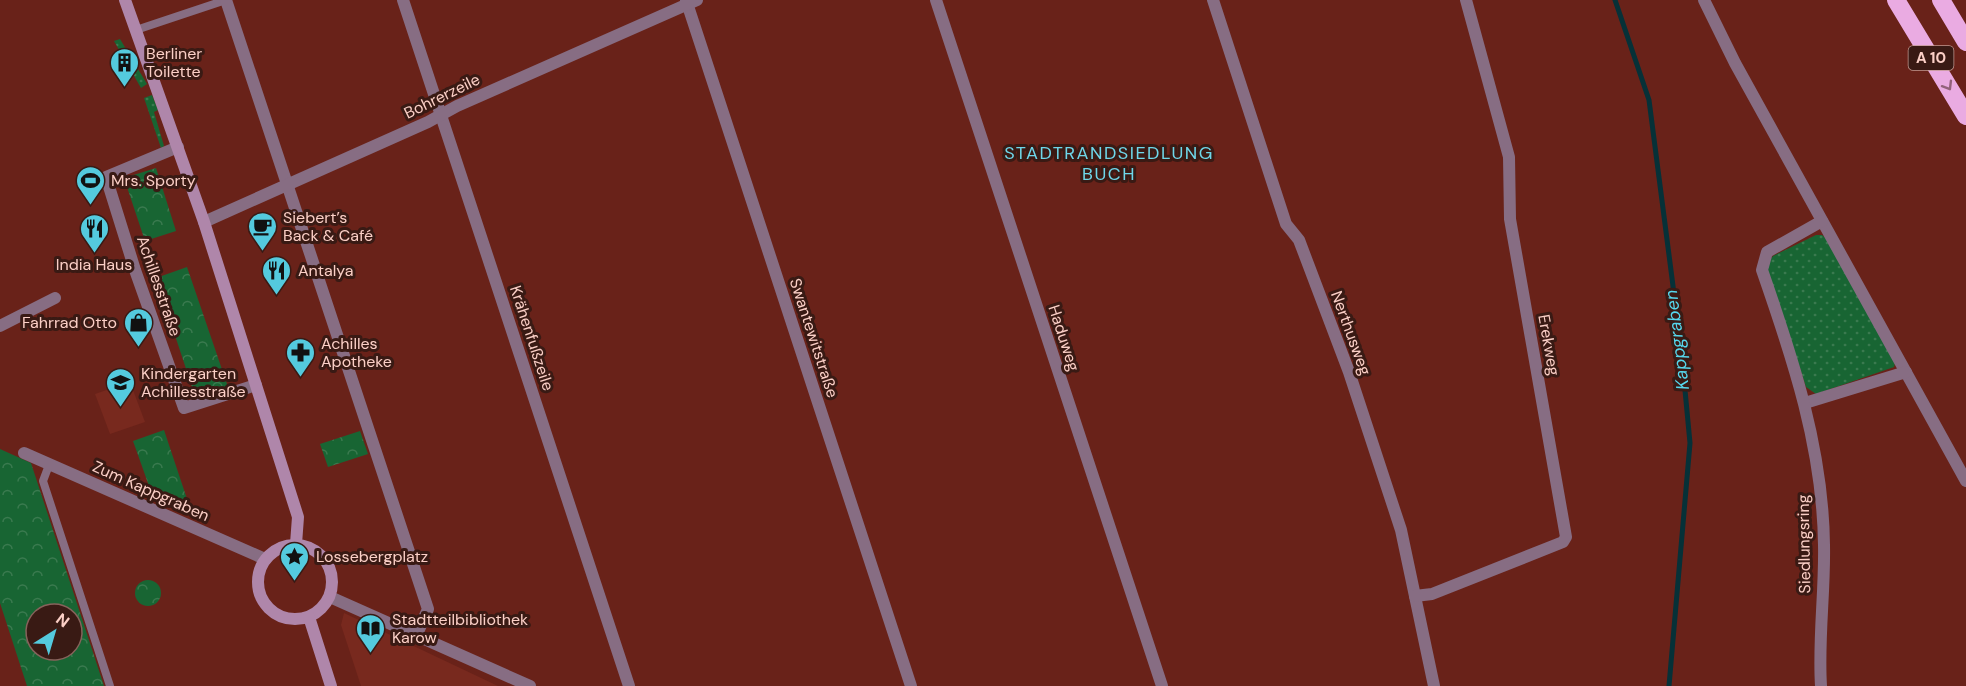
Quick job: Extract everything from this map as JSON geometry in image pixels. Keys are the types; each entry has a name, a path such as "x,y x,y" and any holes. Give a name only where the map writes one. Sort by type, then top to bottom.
{"highway":[{"name":"A 10","path":"1896,0 1966,116"},
{"name":"A 10","path":"1941,0 1966,42"}],"street":[{"path":"125,0 204,222 298,518 296,544"},
{"path":"226,0 428,609 417,634"},
{"name":"Krähenfußzeile","path":"403,0 629,686"},
{"name":"Haduweg","path":"936,0 1161,686"},
{"name":"Nerthusweg","path":"1213,0 1286,224 1299,240 1349,372 1401,530 1434,686"},
{"name":"Erekweg","path":"1415,596 1432,594 1563,542 1566,537 1510,219 1509,157 1466,0"},
{"path":"1704,0 1718,31 1966,481"},
{"name":"Bohrerzeile","path":"204,222 690,1"},
{"name":"Swantewitstraße","path":"690,1 911,686"},
{"name":"Achillesstraße","path":"178,147 106,177 135,270 184,408 256,385"},
{"name":"Siedlungsring","path":"1821,686 1819,651 1824,544 1817,463 1805,403 1762,270 1767,252 1822,221"},
{"path":"0,326 55,298"},
{"path":"1805,403 1906,372"},
{"name":"Zum Kappgraben","path":"24,453 265,559"},
{"path":"296,544 306,545 321,553 330,567 334,583 330,597 321,610 309,618 293,620 279,616 268,608 261,597 258,584 259,571 265,559 273,551 296,544"},
{"path":"330,597 530,686"},
{"path":"309,618 331,686"}],"lane":[{"path":"136,30 226,0"},
{"path":"49,465 43,482 110,686"}],"shaded area":[{"name":"Kindergarten Achillesstraße","path":"130,382 145,422 110,434 95,394"},
{"path":"344,613 498,686 361,686 341,625"}],"green space":[{"path":"120,39 147,84 141,88 114,41"},
{"path":"152,95 158,110 154,112 164,146 161,148 144,98"},
{"path":"156,168 176,231 145,241 124,178"},
{"path":"1816,235 1822,235 1827,239 1895,363 1894,367 1816,394 1806,387 1768,271 1768,262 1773,256"},
{"path":"187,267 228,387 196,399 156,278"},
{"path":"164,430 188,502 149,486 133,441"},
{"path":"360,431 368,454 328,467 320,444"},
{"path":"0,449 31,463 77,602 24,602 24,662 84,662 84,625 104,686 27,686 0,603"},
{"path":"148,580 157,584 161,593 157,602 148,606 139,602 135,593 139,584"}],"waterway":[{"name":"Kappgraben","path":"1615,0 1649,100 1681,348 1690,443 1669,686"}],"place":[{"name":"Berliner Toilette","path":"125,88"},
{"name":"Mrs. Sporty","path":"90,206"},
{"name":"Siebert’s Back & Café","path":"262,252"},
{"name":"India Haus","path":"94,254"},
{"name":"Antalya","path":"277,296"},
{"name":"Fahrrad Otto","path":"138,348"},
{"name":"Achilles Apotheke","path":"300,378"},
{"name":"Kindergarten Achillesstraße","path":"120,408"},
{"name":"Lossebergplatz","path":"295,582"},
{"name":"Stadtteilbibliothek Karow","path":"371,654"}],"district":[{"name":"STADTRANDSIEDLUNG BUCH","path":"1109,163"}]}
